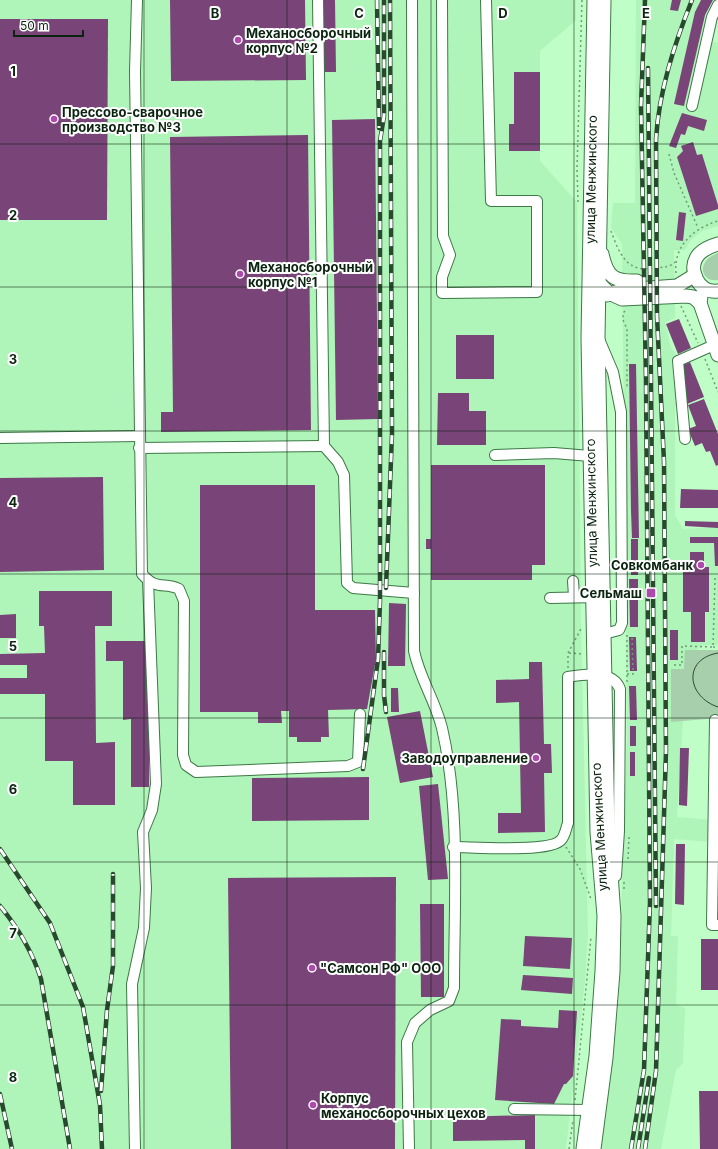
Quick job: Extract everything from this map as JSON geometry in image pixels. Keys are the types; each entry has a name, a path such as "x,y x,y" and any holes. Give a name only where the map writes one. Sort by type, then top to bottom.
{"main road":[{"name":"улица Менжинского","path":"594,0 594,260 590,456 597,597 599,676 613,903 613,972 606,1058 594,1149"},
{"name":"улица Менжинского","path":"594,260 599,242 604,0"},
{"path":"599,242 608,272 615,279 622,282 676,278 694,271"},
{"path":"598,300 618,294 677,286 694,271 699,254 718,244"},
{"path":"594,260 592,272 598,283 618,294 686,296 693,297 700,303"},
{"path":"594,260 606,279 615,287 618,294"},
{"path":"694,271 702,288 700,303 717,353"},
{"name":"улица Менжинского","path":"583,1149 596,1056 604,916 597,832 599,676 604,634 597,597 598,337 593,319 598,300 598,283"},
{"path":"702,288 710,292 718,291"},
{"path":"686,296 702,288"},
{"path":"593,319 609,306 618,294"}],"lane":[{"path":"137,0 136,80 139,448 142,574 148,581 159,586 174,586 180,589 184,601 183,755 186,765 196,772 348,766 358,762 360,714"},
{"path":"318,0 324,446 338,462 344,475 347,583 353,588 414,593"},
{"path":"409,1149 408,1042 415,1023 430,1010 449,1001 454,988 452,791 442,729 436,705 419,671 414,651 412,0"},
{"path":"442,0 443,236 450,255 442,277 442,293 537,292 537,201 491,202 486,0"},
{"path":"692,106 712,18 718,6"},
{"path":"598,337 614,372 621,412 622,623 619,630 604,634"},
{"path":"686,438 678,361 717,353"},
{"path":"0,438 139,436"},
{"path":"139,448 324,446"},
{"path":"495,455 554,453 590,456"},
{"path":"135,1149 132,984 144,928 146,888 143,832 152,810 156,784 148,581"},
{"path":"573,581 574,596"},
{"path":"550,598 574,596 597,597"},
{"path":"453,847 538,848 552,846 561,841 568,823 568,677 599,676"},
{"path":"715,720 716,821 712,925 718,925"},
{"path":"514,1109 589,1110"}],"path":[{"path":"669,154 674,173 698,228"},
{"path":"611,229 621,254 626,260 638,268 672,266 675,262"},
{"path":"714,647 715,578 718,578"},
{"path":"626,674 633,674 632,635"},
{"path":"674,665 682,665 682,646 718,647"},
{"path":"568,653 588,654"},
{"path":"561,841 580,869 591,902"},
{"path":"569,1149 591,936"}],"shaded area":[{"path":"0,0 576,0 576,20 540,51 540,161 577,202 581,621 588,934 585,982 566,1149 0,1149"},
{"path":"636,0 712,0 707,10 701,39 718,43 718,226 702,231 691,240 685,250 674,250 675,318 665,322 671,348 680,359 686,401 675,406 675,515 683,529 718,527 718,645 704,645 687,655 677,817 712,820 713,842 674,839 671,936 678,936 676,1005 685,1008 683,1063 676,1070 661,1149 598,1149 618,1010 627,737 622,244 611,227 613,203 635,203"},
{"path":"718,253 718,280 712,280 704,275 703,266 706,261"},
{"path":"685,650 718,650 718,718 671,722 671,669 684,669"}],"building":[{"name":"Механосборочный корпус №2","path":"170,0 305,0 306,80 171,81"},
{"path":"322,0 335,0 336,72 322,72"},
{"path":"672,0 681,0 678,11 670,10"},
{"path":"701,0 713,0 705,15 684,106 674,104 695,12"},
{"name":"Прессово-сварочное производство №3","path":"0,19 108,19 107,220 0,220"},
{"path":"514,72 540,72 540,151 509,151 509,124 514,124"},
{"path":"682,113 707,120 704,131 688,126 685,135 681,134 676,148 669,146"},
{"path":"375,119 378,419 336,420 332,120"},
{"name":"Механосборочный корпус №1","path":"308,135 311,430 161,432 161,412 173,412 170,137"},
{"path":"693,142 697,155 702,154 718,205 718,209 696,216 677,157 683,151 681,146"},
{"path":"679,212 686,213 683,241 676,240"},
{"path":"679,319 691,348 678,354 666,324"},
{"path":"456,335 494,335 494,379 456,379"},
{"path":"690,362 704,397 687,404 680,366"},
{"path":"629,364 636,364 639,538 632,538"},
{"path":"438,393 469,393 469,411 486,411 486,445 437,445"},
{"path":"704,399 718,434 718,465 716,466 710,451 706,452 702,443 695,446 688,429 696,426 688,405"},
{"path":"431,465 545,465 545,565 532,565 532,580 431,580 431,549 426,549 426,539 431,539"},
{"path":"103,477 104,570 0,572 0,478"},
{"path":"200,485 315,485 315,610 375,610 376,659 367,709 328,710 329,737 321,737 321,742 297,742 297,737 289,737 289,711 281,711 282,723 258,723 258,712 200,712"},
{"path":"681,489 718,490 718,508 680,508"},
{"path":"685,521 718,522 718,528 685,526"},
{"path":"690,537 718,537 718,566 715,566 714,543 690,543"},
{"path":"631,539 638,539 638,575 631,575"},
{"path":"690,552 704,552 704,567 709,567 709,612 705,612 705,642 691,642 691,612 683,612 683,567 690,567"},
{"path":"629,579 638,579 638,627 630,627"},
{"path":"39,591 112,591 112,626 95,626 96,743 115,742 115,805 73,805 73,761 45,761 45,694 0,694 0,678 27,678 27,665 0,665 0,654 45,653 44,626 39,626"},
{"path":"389,603 406,604 405,666 388,666"},
{"path":"16,614 16,638 0,638 0,615"},
{"path":"670,630 678,630 678,660 670,660"},
{"path":"629,637 636,637 637,671 630,671"},
{"path":"106,641 149,641 149,787 131,787 131,719 123,720 123,661 106,661"},
{"name":"Заводоуправление","path":"529,662 542,662 544,744 551,744 552,773 544,773 545,832 498,833 498,813 521,813 519,702 496,703 496,680 529,679"},
{"path":"629,686 636,686 637,720 630,720"},
{"path":"391,688 398,688 399,712 391,712"},
{"path":"420,711 433,777 400,783 387,717"},
{"path":"630,726 636,726 636,746 630,746"},
{"path":"680,748 689,748 687,806 679,805"},
{"path":"630,752 635,752 635,776 630,776"},
{"path":"369,777 369,820 252,821 252,778"},
{"path":"438,784 448,879 428,880 419,786"},
{"path":"676,844 685,844 684,905 675,904"},
{"name":"\"Самсон РФ\" ООО","path":"396,877 395,1149 231,1149 228,878"},
{"path":"420,904 444,904 444,997 421,997"},
{"path":"525,936 572,938 570,969 523,966"},
{"path":"701,939 718,939 718,990 701,990"},
{"path":"523,975 573,978 572,994 521,990"},
{"path":"559,1010 577,1011 573,1076 566,1084 564,1084 554,1104 495,1100 501,1019 521,1020 521,1026 558,1028"},
{"path":"699,1091 718,1091 718,1149 700,1149"},
{"path":"535,1115 535,1149 525,1149 525,1140 453,1141 453,1117"}],"tram line":[{"path":"718,653 706,657 698,663 694,670 693,678 695,687 700,695 708,702 718,707"}],"railway":[{"path":"377,0 379,128"},
{"path":"363,769 378,659 380,601 380,141 384,116 384,0"},
{"path":"386,588 392,434 390,0"},
{"path":"631,1149 644,1070 650,902 646,381 641,106 645,0"},
{"path":"645,1149 656,1071 666,751 664,462 657,316 656,139 660,103 668,68 692,0"},
{"path":"648,68 656,906"},
{"path":"384,652 384,695 386,712"},
{"path":"0,849 50,923 83,1007 100,1105 102,1149"},
{"path":"101,1091 107,1010 113,966 113,874"},
{"path":"0,906 24,941 41,979 70,1149"},
{"path":"638,1149 649,1078"},
{"path":"0,1094 12,1149"}],"place":[{"name":"Механосборочный корпус №2","path":"238,40"},
{"name":"Прессово-сварочное производство №3","path":"54,119"},
{"name":"Механосборочный корпус №1","path":"240,274"},
{"name":"Совкомбанк","path":"701,565"},
{"name":"Сельмаш","path":"651,593"},
{"name":"Заводоуправление","path":"536,758"},
{"name":"\"Самсон РФ\" ООО","path":"312,968"},
{"name":"Корпус механосборочных цехов","path":"313,1105"}]}
